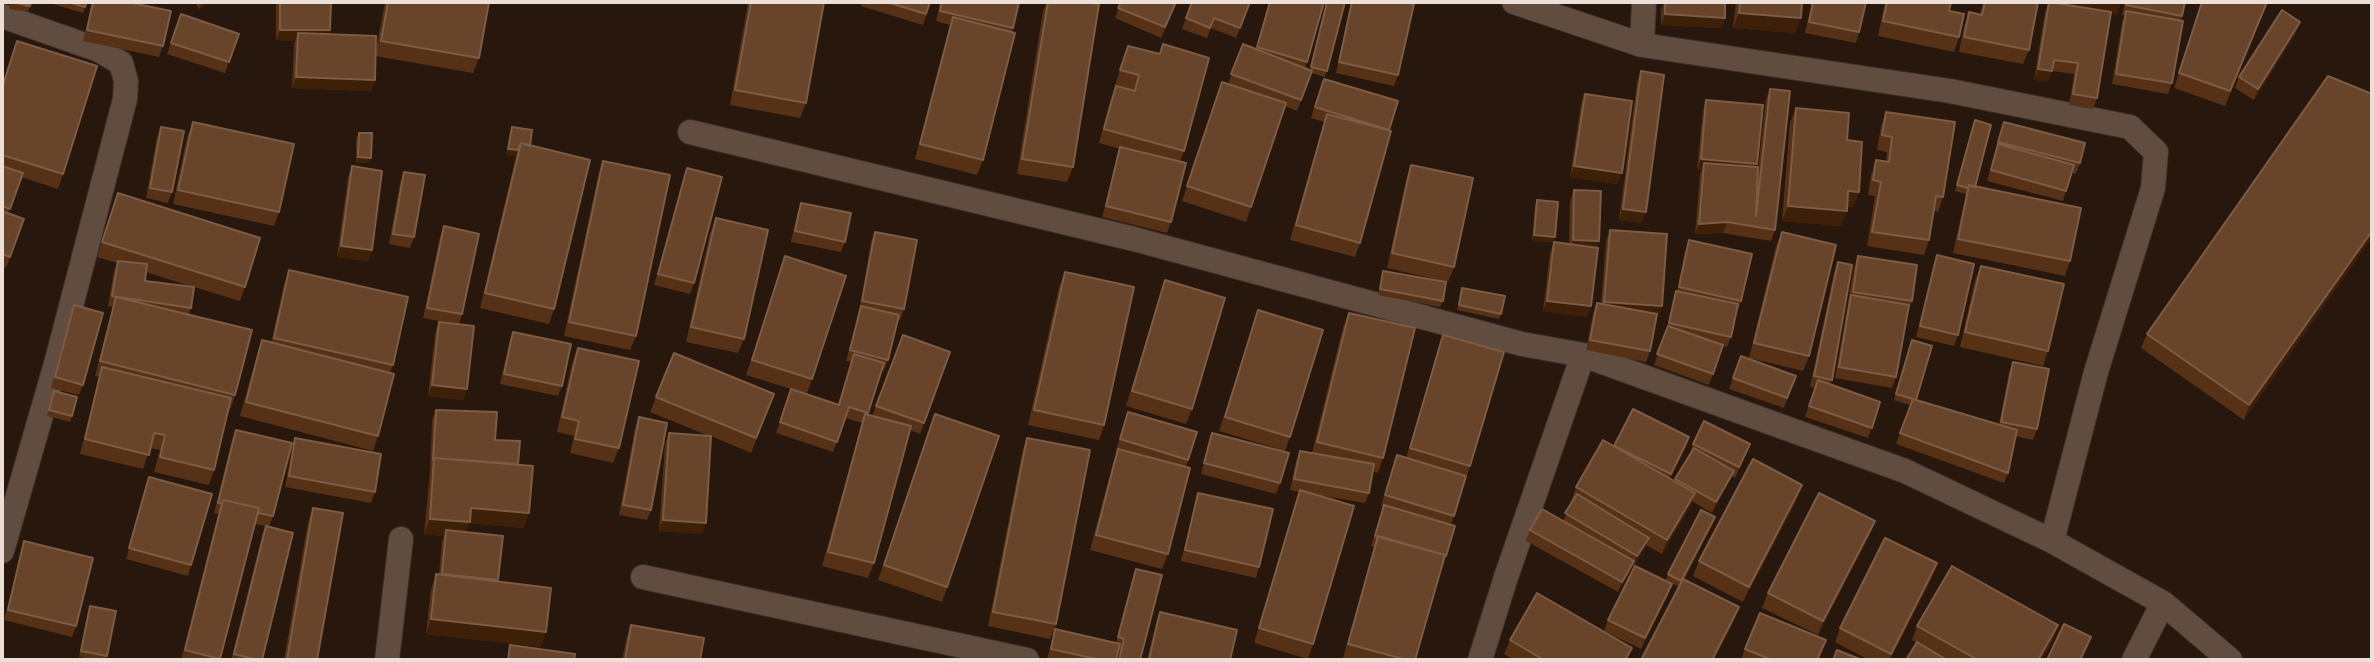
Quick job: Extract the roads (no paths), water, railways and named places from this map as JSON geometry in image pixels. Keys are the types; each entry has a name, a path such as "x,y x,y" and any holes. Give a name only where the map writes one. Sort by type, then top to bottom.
{"street":[{"path":"1514,2 1642,45 1950,91 2130,127 2156,152 2153,188 2096,372 2052,541"},
{"path":"1642,45 1644,2"},
{"path":"2,16 99,50 121,63 126,81 125,99 57,360 2,551"},
{"path":"690,132 1134,239 1522,344 1583,355 1905,471 2052,541 2163,603 2230,660"},
{"path":"1480,660 1583,355"},
{"path":"387,660 401,539"},
{"path":"643,577 1027,660"},
{"path":"2134,660 2163,603"}]}
